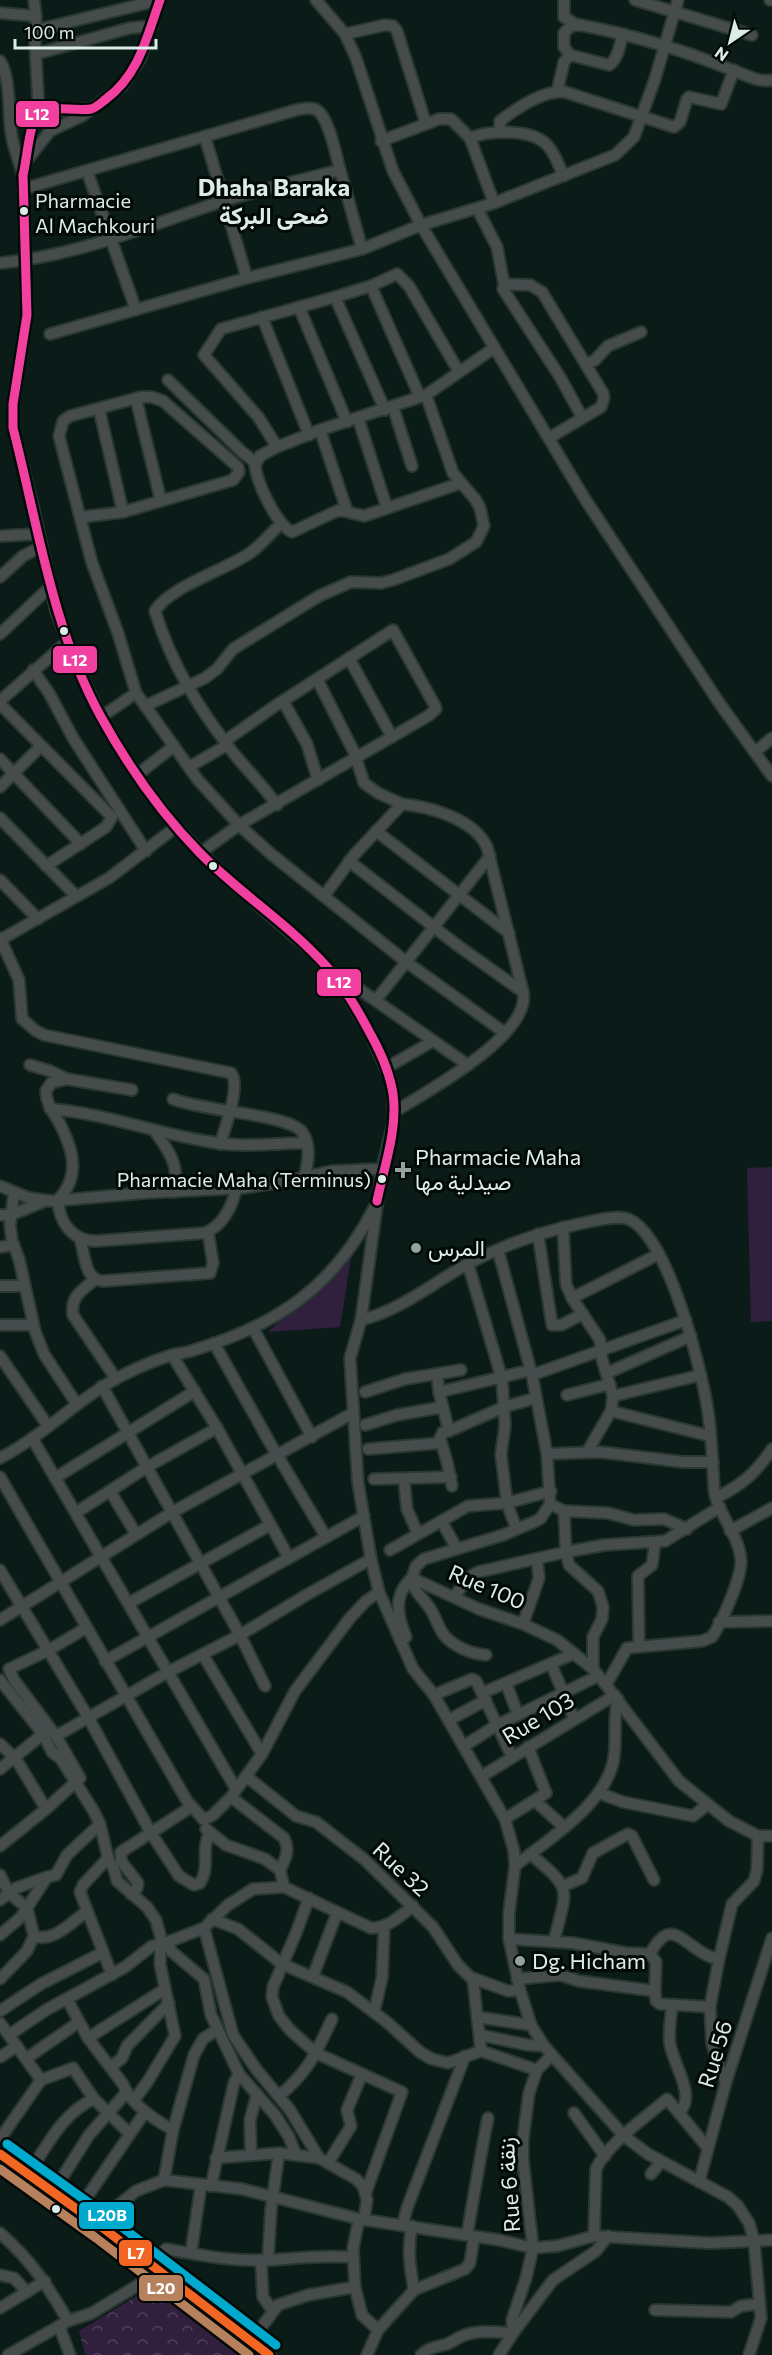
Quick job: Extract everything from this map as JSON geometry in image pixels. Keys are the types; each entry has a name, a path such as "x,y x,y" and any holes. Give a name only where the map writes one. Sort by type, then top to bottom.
{"main road":[{"path":"0,2154 103,2228 269,2355"}],"street":[{"path":"34,0 38,91 45,113 42,129 53,128 74,120 121,87 140,59 160,0"},
{"path":"36,30 160,0"},
{"path":"316,0 345,34 364,80 381,141 393,171 421,225 631,570 720,704 772,776"},
{"path":"564,0 564,17 580,25 666,45 759,80 772,80"},
{"path":"635,0 752,35"},
{"path":"50,334 247,278 362,249 421,225 478,210 615,155 634,137 666,45 678,0"},
{"path":"0,13 36,16"},
{"path":"345,34 385,24 395,28 426,124"},
{"path":"580,25 571,26 564,33 564,47 570,55 609,65 615,58 623,34"},
{"path":"36,54 130,28 152,26"},
{"path":"557,92 564,62 570,55"},
{"path":"0,61 6,80 11,135 23,175 27,272 27,315 14,404 13,428 50,587 81,675 101,717 137,775 176,827 200,853 314,953 344,988 369,1031 386,1068 392,1086 394,1112 382,1169 361,1320 350,1358 358,1483 379,1592 413,1669 434,1695 505,1819 514,1851 509,1939 518,1985 531,2025 544,2046 624,2136 661,2162 733,2201 749,2223 754,2240 761,2318 749,2355"},
{"path":"500,131 500,121 512,111 557,92 674,127 680,122 687,99 690,97 721,104 734,70"},
{"path":"45,113 81,107 92,109"},
{"path":"23,189 296,110 315,110 324,118 362,249"},
{"path":"28,159 60,121 45,113"},
{"path":"23,175 28,159 27,144 45,113"},
{"path":"381,141 439,119 451,119 471,138 494,203"},
{"path":"471,138 482,133 500,131 538,138 545,142 564,176"},
{"path":"205,137 247,278"},
{"path":"0,263 25,261 110,239 223,201 340,170"},
{"path":"87,171 136,310"},
{"path":"478,210 497,247 503,289 560,376 582,417"},
{"path":"277,447 259,418 204,354 221,329 335,297 370,286 397,274 405,281 459,372"},
{"path":"504,284 530,285 542,292 599,384 604,399 601,407 549,438"},
{"path":"145,706 205,678 217,669 233,650 319,596 351,582 381,583 393,580 449,559 469,548 480,536 484,522 475,499 453,473 423,396 370,286"},
{"path":"335,297 389,408 412,466"},
{"path":"299,307 347,422"},
{"path":"262,317 315,432 347,512"},
{"path":"587,364 595,360 608,346 641,332"},
{"path":"461,483 364,516 339,510 297,531 292,531 281,524 256,474 255,462 260,456 277,447 315,432 423,396 494,348"},
{"path":"168,380 255,462"},
{"path":"82,517 123,512 233,480 239,472 238,467 163,401 152,397 70,416 60,428 61,442 92,563 136,693 207,792 239,825 271,854 405,961 505,1033"},
{"path":"136,399 161,501"},
{"path":"99,409 123,512"},
{"path":"358,418 387,508"},
{"path":"277,805 226,743 187,687 166,644 155,611 164,600 181,588 227,567 253,551 281,524"},
{"path":"0,536 38,534"},
{"path":"0,577 23,556 41,547"},
{"path":"0,634 50,587"},
{"path":"189,767 226,743 283,700 393,630 435,706 434,712 239,825 200,853"},
{"path":"46,866 106,827 112,817 0,703 33,670 68,641"},
{"path":"350,658 392,737"},
{"path":"33,670 49,693 73,738 146,850"},
{"path":"317,679 356,757 362,778 367,786 402,804 447,815 480,835 490,856 523,992 523,1010 489,1050 394,1112"},
{"path":"101,717 136,693"},
{"path":"283,700 307,744 318,780"},
{"path":"755,752 772,738"},
{"path":"0,787 41,746"},
{"path":"137,775 174,746"},
{"path":"0,759 81,844"},
{"path":"324,896 349,861 402,804"},
{"path":"0,818 76,896"},
{"path":"176,827 109,878 0,939 19,980 22,992 21,1016 29,1026 44,1035 231,1073 235,1085 232,1104 228,1112 228,1123 220,1144"},
{"path":"376,831 509,933"},
{"path":"376,1000 490,856"},
{"path":"349,861 523,992"},
{"path":"0,880 38,919"},
{"path":"344,988 359,989 468,1065"},
{"path":"386,1068 433,1041"},
{"path":"30,1065 67,1079"},
{"path":"132,1090 67,1079 57,1080 48,1086 46,1096 50,1109 69,1141 73,1159 71,1182 58,1200 60,1216 64,1224 80,1239 88,1270 94,1279 104,1281 208,1274 212,1272 213,1267 208,1232"},
{"path":"173,1099 228,1112 276,1119 294,1125 303,1133 307,1143 308,1156 304,1178"},
{"path":"50,1109 101,1116 220,1144 307,1143"},
{"path":"154,1130 171,1153 176,1183 174,1192"},
{"path":"5,1215 45,1201 236,1188 341,1170 382,1169"},
{"path":"0,1186 14,1193 45,1201"},
{"path":"80,1239 96,1241 140,1239 208,1232 223,1219 234,1199 236,1188"},
{"path":"14,1193 5,1215 19,1259 33,1325 44,1354 76,1403"},
{"path":"0,1458 32,1438 76,1403 102,1386 172,1355 214,1343 282,1314 327,1276 354,1241 377,1201"},
{"path":"361,1320 401,1305 468,1264 498,1250 563,1227 610,1218 630,1220 642,1229 659,1254 691,1336 701,1375 718,1503 739,1550 740,1566 714,1634 707,1640 639,1646 625,1650 606,1685"},
{"path":"563,1227 565,1276 572,1298 600,1340 603,1351 602,1359 613,1396 611,1412 587,1452"},
{"path":"538,1234 552,1325 561,1325 582,1314"},
{"path":"0,1247 14,1245"},
{"path":"413,1669 397,1607 403,1588 411,1579 415,1568 421,1561 502,1535 541,1518 550,1504 547,1454 532,1372 498,1250"},
{"path":"572,1298 659,1254"},
{"path":"468,1264 501,1376 505,1426 501,1454 507,1503 516,1528"},
{"path":"94,1279 71,1304 73,1315 116,1379"},
{"path":"0,1286 25,1286"},
{"path":"439,1392 501,1376 532,1372 603,1351 686,1320"},
{"path":"0,1325 33,1325"},
{"path":"253,1328 312,1437"},
{"path":"567,1395 608,1379 691,1336"},
{"path":"214,1343 326,1537"},
{"path":"172,1355 217,1428 289,1558"},
{"path":"0,1356 48,1426"},
{"path":"365,1392 405,1379 461,1370"},
{"path":"436,1374 449,1431"},
{"path":"613,1396 701,1375"},
{"path":"102,1386 240,1635 265,1686"},
{"path":"55,1478 195,1391"},
{"path":"374,1479 451,1481 441,1443 441,1434 504,1407 536,1398"},
{"path":"365,1425 397,1415 443,1407"},
{"path":"611,1412 710,1436"},
{"path":"0,1620 171,1513 353,1413"},
{"path":"77,1512 147,1467 217,1428"},
{"path":"32,1438 148,1636 233,1793 284,1838 288,1846 288,1852 280,1870 284,1887"},
{"path":"368,1449 441,1443"},
{"path":"454,1597 468,1578 474,1574 566,1552 611,1545 665,1541 687,1529 768,1465 772,1449"},
{"path":"547,1454 610,1452 683,1462 713,1462"},
{"path":"0,1477 191,1807 204,1820 205,1827 226,1845 265,1859 280,1870"},
{"path":"404,1479 407,1509 418,1534"},
{"path":"110,1491 136,1534"},
{"path":"390,1550 468,1506 507,1503 550,1491"},
{"path":"550,1504 564,1511 608,1513 634,1520 664,1519 687,1529"},
{"path":"730,1531 772,1508"},
{"path":"464,1746 497,1725 562,1693 596,1673 593,1637 602,1619 603,1607 598,1592 569,1565 564,1511"},
{"path":"105,1661 364,1516"},
{"path":"442,1522 457,1549"},
{"path":"129,1603 270,1526"},
{"path":"639,1646 638,1576 652,1565 655,1543"},
{"path":"56,1736 168,1672 240,1635 371,1559"},
{"path":"523,1624 538,1578 537,1559"},
{"path":"0,1570 88,1717 151,1833 179,1876 194,1885 200,1882 206,1874 205,1845 210,1833"},
{"path":"411,1579 417,1595 429,1606 444,1635 470,1652 486,1655"},
{"name":"Rue 100","path":"411,1579 479,1609 551,1635 596,1673 627,1709 679,1781 729,1821 758,1836"},
{"path":"204,1820 213,1815 233,1793 262,1754 282,1712 302,1682 351,1618 366,1601 379,1592"},
{"path":"719,1623 772,1621"},
{"path":"5,1685 9,1669 49,1650 86,1628"},
{"path":"449,1720 506,1683 573,1654"},
{"path":"203,1655 262,1754"},
{"path":"551,1664 575,1719"},
{"path":"434,1695 472,1679 476,1681 512,1757"},
{"path":"506,1683 518,1715"},
{"path":"5,1685 43,1734 52,1752 61,1759 100,1824 108,1858 117,1881 152,1913 164,1943 171,1951 204,1979 211,2015 239,2074 283,2127 296,2155"},
{"path":"0,1846 76,1784 80,1778 56,1736 5,1685"},
{"path":"514,1866 591,1803 608,1779 616,1744 614,1714 616,1697"},
{"name":"Rue 103","path":"482,1776 575,1719 616,1697"},
{"path":"0,1768 43,1734"},
{"path":"0,1744 14,1756 46,1809"},
{"path":"505,1819 545,1794 546,1789 528,1747"},
{"name":"Rue 32","path":"246,1776 296,1816 316,1822 365,1860 433,1927 459,1965 473,1979 508,1991 518,1985 560,1975 587,1982 656,1990"},
{"path":"599,1793 623,1802 693,1816 707,1805"},
{"path":"535,1801 563,1826"},
{"path":"131,1894 137,1888 138,1883 121,1860 120,1855 126,1847 191,1807"},
{"path":"4,1896 56,1875 64,1859 100,1824"},
{"path":"563,1886 582,1878 593,1853 628,1834 632,1836 654,1880"},
{"path":"726,2082 712,2043 710,2007 718,1959 732,1904 754,1881 758,1860 758,1836 772,1836"},
{"path":"530,1854 557,1876 563,1886 565,1896 554,1941"},
{"path":"108,1858 80,1892 112,1975"},
{"path":"0,1875 4,1896"},
{"path":"0,1935 21,1917 47,1877"},
{"path":"9,2035 28,2021 129,1965 152,1946 204,1928 241,1895 253,1888 284,1887 371,1928 382,1927 413,1906"},
{"path":"0,1979 27,1951 34,1936 27,1908 4,1896"},
{"path":"309,1898 273,1987 273,2002 282,2022 316,2053 402,2092 366,2192 353,2257 355,2287 362,2315 378,2330"},
{"path":"34,1936 43,1938 49,1936 66,1927 87,1911"},
{"path":"313,1976 337,1913"},
{"path":"212,1919 238,1929 282,1964 347,1992 421,2053 432,2059 448,2063 481,2051 537,2070"},
{"path":"374,2012 383,1969 384,1931 382,1927"},
{"path":"204,1928 233,2035 324,2161"},
{"path":"650,1954 658,1939 666,1933 673,1934 698,1951 718,1959"},
{"name":"Rue 56","path":"699,2182 726,2082 772,1938"},
{"path":"509,1939 554,1941 626,1953 650,1954"},
{"path":"53,2192 89,2135 148,2081 173,2040 175,2029 160,1964 164,1943"},
{"path":"0,2011 32,1989 102,1953"},
{"path":"650,1954 656,1962 657,2003 672,2006 710,2007"},
{"path":"473,1979 473,1996 481,2051"},
{"path":"88,2038 165,1989"},
{"path":"67,1999 88,2038 130,2096 145,2112 173,2130"},
{"path":"111,2067 122,2058 127,2046 169,2003"},
{"path":"672,2006 670,2042 684,2090 685,2104 679,2113"},
{"path":"477,2017 531,2025"},
{"path":"279,2096 304,2073 332,2019"},
{"path":"27,2058 79,2022"},
{"path":"0,2023 41,2080"},
{"path":"164,2180 173,2130 194,2055 203,2039 217,2030"},
{"path":"480,2035 544,2046"},
{"path":"0,2057 17,2046"},
{"name":"Rue 6 زنقة","path":"533,2248 522,2160 522,2139 529,2093 537,2070 552,2055"},
{"path":"414,2290 408,2257 407,2208 465,2056"},
{"path":"0,2139 41,2080 56,2073 75,2069 94,2099 129,2133"},
{"path":"191,2253 206,2186 216,2158 234,2083 239,2074"},
{"path":"324,2161 351,2126 348,2110 362,2074"},
{"path":"594,2236 596,2169 624,2136 667,2099 684,2090"},
{"path":"251,2155 250,2120 257,2094"},
{"path":"28,2174 69,2115 80,2105 94,2099"},
{"path":"667,2099 707,2147"},
{"path":"78,2210 145,2112"},
{"path":"574,2113 605,2156"},
{"path":"367,2355 378,2330 414,2290 465,2269 470,2263 473,2193 478,2179 488,2118"},
{"path":"630,2156 637,2146"},
{"path":"216,2158 279,2153 324,2161 356,2179 366,2192"},
{"path":"273,2311 263,2297 265,2260 279,2153"},
{"path":"651,2174 661,2162"},
{"path":"103,2228 116,2208 136,2191 164,2180 242,2189 361,2219 500,2240 533,2248 557,2246 594,2236 710,2243 772,2240"},
{"path":"0,2233 21,2251 45,2281 64,2324 70,2355"},
{"path":"499,2355 553,2280 596,2251 608,2236"},
{"path":"513,2333 512,2320 533,2248"},
{"path":"8,2355 64,2324 92,2313 140,2284 166,2249 218,2258 265,2260 314,2256 353,2257"},
{"path":"0,2275 6,2274 14,2278 27,2292"},
{"path":"0,2308 45,2281"},
{"path":"251,2341 278,2305 308,2295 355,2287"},
{"path":"655,2310 731,2312 741,2306 759,2304"},
{"path":"421,2355 428,2349 483,2331 513,2333"},
{"path":"443,2355 450,2343"}],"green space":[{"path":"772,1167 772,1321 751,1322 747,1168"},
{"path":"352,1252 340,1327 268,1332"},
{"path":"158,2283 254,2355 85,2355 79,2331"}],"transit line":[{"name":"L12","path":"160,0 134,67 117,89 93,108 44,109 37,115 34,122 23,175 27,315 13,404 13,428 58,612 84,683 111,735 145,788 185,837 214,867 297,937 327,967 351,999 378,1049 390,1079 394,1121 377,1201"},
{"name":"L20B","path":"7,2144 110,2218 276,2345"},
{"name":"L7","path":"0,2154 103,2228 269,2355"},
{"name":"L20","path":"0,2169 96,2238 249,2355"}],"place":[{"name":"Pharmacie Al Machkouri","path":"24,211"},
{"name":"Pharmacie Maha صيدلية مها","path":"403,1170"},
{"name":"Pharmacie Maha (Terminus)","path":"382,1179"},
{"name":"المرس","path":"416,1248"},
{"name":"Dg. Hicham","path":"520,1961"}],"district":[{"name":"Dhaha Baraka ضحى البركة","path":"274,202"}]}
